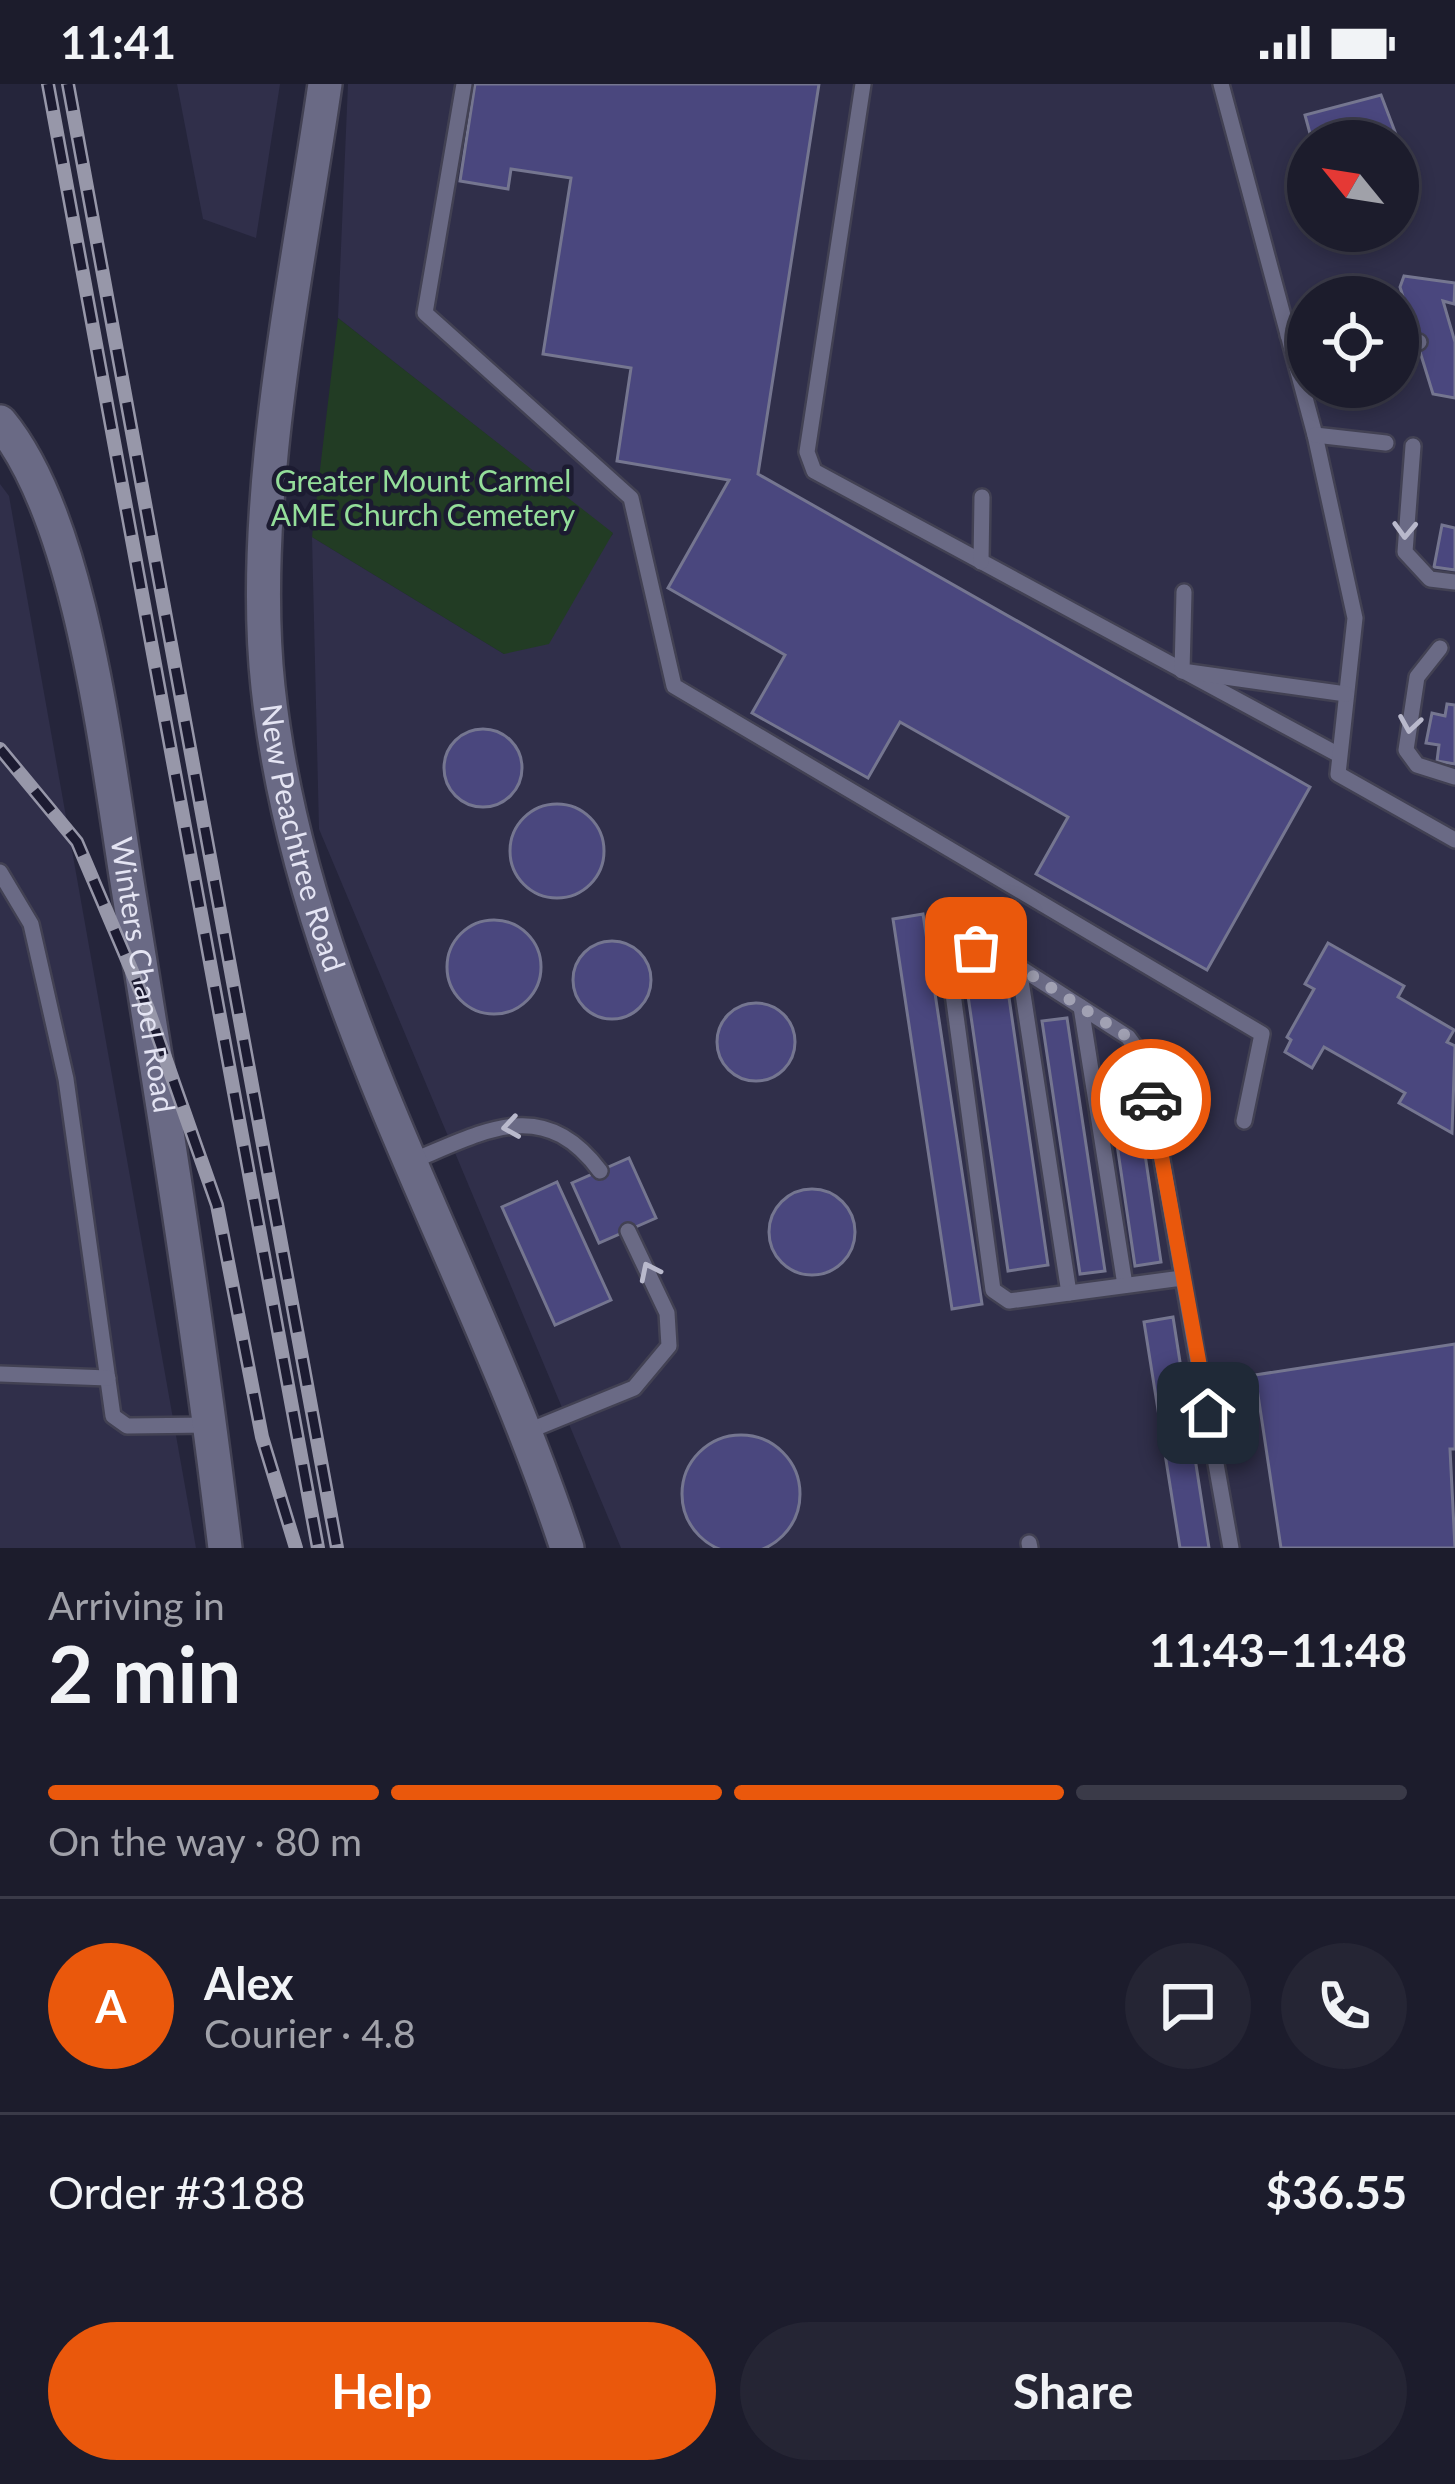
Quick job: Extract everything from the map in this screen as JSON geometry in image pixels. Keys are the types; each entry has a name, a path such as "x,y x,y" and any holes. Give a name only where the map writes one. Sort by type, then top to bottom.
{"street":[{"name":"New Peachtree Road","path":"325,84 269,490 262,595 280,772 320,937 526,1432 567,1548"},
{"name":"Winters Chapel Road","path":"0,422 63,542 105,749 210,1425 224,1548"}],"lane":[{"path":"464,84 425,313 631,498 674,686 1262,1034 1244,1121"},
{"path":"863,84 808,461 825,478 1340,755"},
{"path":"1221,84 1287,331"},
{"path":"1308,408 1355,619 1338,774 1455,840"},
{"path":"1316,435 1386,443"},
{"path":"1413,446 1405,552 1430,579 1455,582"},
{"path":"980,562 982,497"},
{"path":"1182,671 1184,592"},
{"path":"1440,648 1417,677 1406,750 1417,765 1455,777"},
{"path":"1182,671 1346,694"},
{"path":"0,872 31,924 66,1079 113,1416 128,1426 210,1425"},
{"path":"1182,1278 1009,1301 993,1290 949,964 976,948 994,951 1128,1037 1144,1059 1231,1548"},
{"path":"1019,968 1069,1293"},
{"path":"1081,1007 1125,1286"},
{"path":"410,1162 497,1128 538,1123 581,1146 599,1172"},
{"path":"526,1432 634,1388 669,1346 667,1313 628,1231"},
{"path":"0,1374 108,1378"}],"shaded area":[{"path":"177,84 280,84 256,238 203,219"},
{"path":"348,84 1455,84 1455,1548 621,1548 319,829 312,537 504,654 613,534 338,318"},
{"path":"0,484 9,496 196,1548 0,1548"}],"green space":[{"name":"Greater Mount Carmel AME Church Cemetery","path":"338,318 613,533 549,644 504,654 312,537"}],"building":[{"path":"475,84 819,84 758,474 1310,787 1207,970 1036,874 1068,817 900,722 868,778 752,713 785,655 668,588 729,480 617,461 631,368 543,354 571,178 511,169 508,189 460,181"},
{"path":"1381,95 1390,120 1306,120 1305,115"},
{"path":"1419,278 1455,283 1454,304 1443,301 1455,342 1455,398 1433,394 1419,349"},
{"path":"1442,525 1455,528 1455,570 1434,567"},
{"path":"1447,704 1455,705 1455,764 1437,761 1439,745 1426,743 1432,713 1445,716"},
{"path":"483,729 510,741 522,768 510,795 483,807 456,795 444,768 456,741"},
{"path":"557,804 575,807 590,818 601,833 601,869 590,884 575,895 557,898 539,895 524,884 513,869 510,851 513,833 524,818 539,807"},
{"path":"923,914 982,1304 952,1309 893,919"},
{"path":"494,920 512,923 527,934 538,949 538,985 527,1000 512,1011 494,1014 476,1011 461,1000 450,985 447,967 450,949 461,934 476,923"},
{"path":"612,941 639,953 651,980 639,1007 612,1019 585,1007 573,980 585,953"},
{"path":"1328,943 1404,986 1398,997 1454,1030 1447,1042 1455,1046 1452,1133 1399,1103 1405,1093 1324,1047 1312,1068 1285,1052 1291,1040 1287,1037 1314,989 1305,984"},
{"path":"1006,977 1048,1265 1008,1271 966,982"},
{"path":"756,1003 783,1015 795,1042 783,1069 756,1081 729,1069 717,1042 729,1015"},
{"path":"1067,1018 1105,1271 1080,1274 1042,1021"},
{"path":"1131,1060 1161,1262 1135,1266 1105,1064"},
{"path":"629,1158 656,1218 599,1243 572,1183"},
{"path":"557,1182 611,1300 555,1325 502,1207"},
{"path":"812,1189 828,1192 842,1202 852,1216 852,1248 842,1262 828,1272 812,1275 796,1272 782,1262 772,1248 769,1232 772,1216 782,1202 796,1192"},
{"path":"1173,1317 1209,1548 1180,1548 1144,1322"},
{"path":"1455,1344 1455,1449 1450,1449 1455,1548 1281,1548 1255,1375"},
{"path":"729,1436 753,1436 774,1445 790,1461 799,1482 796,1517 783,1536 766,1548 716,1548 699,1536 683,1506 683,1482 692,1461 708,1445"}],"railway":[{"path":"48,84 318,1548"},
{"path":"68,84 337,1548"},
{"path":"0,749 77,842 148,1009 217,1205 262,1437 296,1548"}],"way so far":[{"path":"976,948 994,951 1128,1037 1144,1059 1151,1099"}],"route":[{"path":"1151,1099 1208,1413"}]}
